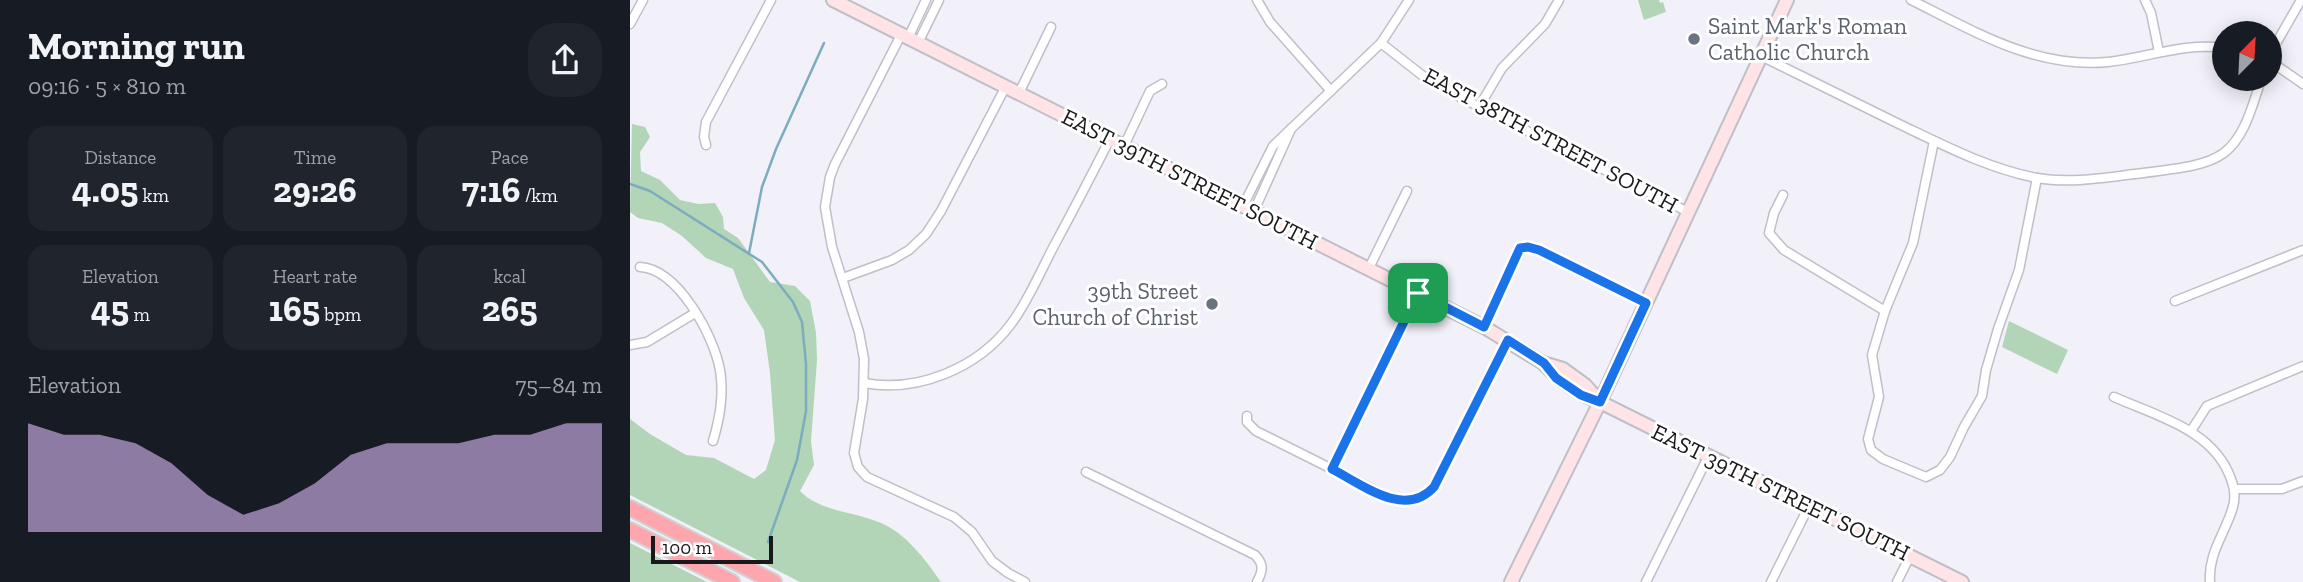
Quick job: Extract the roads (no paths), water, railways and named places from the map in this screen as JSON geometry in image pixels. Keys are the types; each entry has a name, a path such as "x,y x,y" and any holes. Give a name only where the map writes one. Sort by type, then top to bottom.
{"highway":[{"path":"630,508 774,582"},
{"path":"630,530 732,582"}],"main road":[{"name":"EAST 39TH STREET SOUTH","path":"833,0 1484,327 1544,363 1556,378 1581,395 1962,582"},
{"path":"1511,582 1600,402 1787,0"}],"street":[{"path":"630,24 643,0"},
{"path":"706,145 706,122 771,0"},
{"path":"909,39 926,0"},
{"path":"939,0 909,39 848,137 830,177 825,207 828,228 859,332 864,383 854,453 858,467 867,477 954,517 972,532 992,561 1025,582"},
{"path":"1257,0 1270,22 1331,91"},
{"path":"1248,209 1291,129 1381,43 1409,0"},
{"path":"1479,107 1502,68 1545,24 1559,0"},
{"path":"1911,0 2002,45 2031,56 2061,62 2092,63 2192,46 2212,47"},
{"path":"2145,0 2151,13 2158,52"},
{"path":"2282,33 2301,0"},
{"path":"1019,93 1051,27"},
{"name":"EAST 38TH STREET SOUTH","path":"1381,43 1423,76 1479,107 1688,212"},
{"path":"1761,56 1934,141 1991,165 2037,177 2085,180 2188,168 2217,158 2228,151 2243,131 2257,91"},
{"path":"2282,70 2303,85"},
{"path":"1124,146 1150,91 1162,84"},
{"path":"843,278 892,260 909,250 926,233 941,211 1006,86"},
{"path":"864,383 896,386 932,379 968,363 997,340 1023,306 1110,139"},
{"path":"1934,141 1913,243 1885,311 1872,355 1879,397 1868,439 1871,450 1883,459 1926,477 1940,470 1950,457 1982,396 1995,340 2019,270 2037,177"},
{"path":"1369,268 1407,191"},
{"path":"1783,195 1769,233 1784,250 1885,311"},
{"path":"1484,327 1520,248 1539,250 1646,303"},
{"path":"2175,301 2303,250"},
{"path":"640,267 651,268 673,283 695,313 710,340 720,370 721,406 713,441"},
{"path":"1332,469 1418,293"},
{"path":"630,345 647,342 695,313"},
{"path":"1247,416 1247,422 1256,430 1394,500 1424,498 1434,487 1508,340"},
{"path":"2191,431 2207,406 2303,366"},
{"path":"2115,397 2191,431 2214,448 2227,465 2235,489 2234,505 2227,526 2213,551 2210,582"},
{"path":"1646,582 1708,457"},
{"path":"1086,471 1255,555 1262,570 1257,582"},
{"path":"2235,489 2282,489 2303,481"},
{"path":"1771,582 1809,506"},
{"path":"1897,582 1910,556"}],"waterway":[{"path":"749,253 762,187 776,149 824,43"},
{"path":"630,184 650,191 762,262 793,302 802,322 806,364 806,411 797,460 768,542"}],"place":[{"name":"Saint Mark's Roman Catholic Church","path":"1694,39"},
{"name":"39th Street Church of Christ","path":"1212,304"}]}
